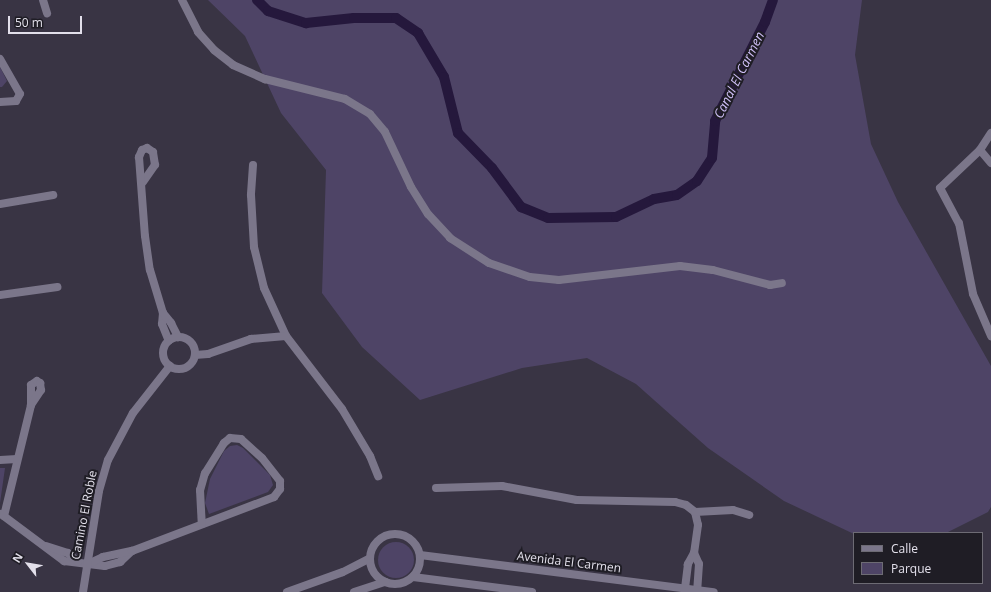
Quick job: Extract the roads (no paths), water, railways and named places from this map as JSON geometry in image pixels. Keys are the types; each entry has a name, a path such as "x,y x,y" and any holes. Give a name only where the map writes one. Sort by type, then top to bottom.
{"street":[{"path":"43,0 47,13"},
{"path":"182,0 198,32 214,50 233,65 265,79 345,99 370,114 385,132 411,187 428,214 450,238 489,263 530,277 559,280 680,266 713,270 770,285 782,283"},
{"path":"0,59 20,94 16,102 0,102"},
{"path":"991,133 980,150 940,188 959,223 973,294 991,336"},
{"path":"980,150 991,163"},
{"path":"253,165 251,196 256,259 264,288 286,336 342,409 370,456 378,476"},
{"path":"143,182 148,254 162,313 162,324 169,341"},
{"path":"0,204 53,195"},
{"path":"0,295 57,287"},
{"path":"162,313 171,323 178,337 190,342 195,355 191,363 183,368 170,366 163,354 169,341 178,337"},
{"path":"195,355 208,354 251,339 286,336"},
{"name":"Camino El Roble","path":"82,592 99,491 108,460 132,413 170,366"},
{"path":"31,405 2,515 46,546 68,553 78,562 86,565 112,565 132,552 202,524 271,499 279,492 281,485 278,477 255,450 241,439 230,438 224,443 216,451 205,473 200,490 202,524"},
{"path":"0,460 16,460"},
{"path":"436,488 502,486 594,501 675,502 690,507 695,512 698,534 694,553 688,564 685,588"},
{"path":"695,512 733,510 749,515"},
{"path":"287,592 343,572 370,558 378,542 394,534 411,540 420,555 419,567 413,577"},
{"path":"694,553 699,564 697,590"},
{"name":"Avenida El Carmen","path":"420,555 714,592"},
{"path":"370,558 373,571 385,582"},
{"path":"354,592 385,582 398,584 413,577 532,592"}],"waterway":[{"name":"Canal El Carmen","path":"257,0 268,11 306,23 354,18 396,18 418,33 444,77 458,133 492,168 521,207 548,218 616,217 654,199 677,195 697,181 712,158 715,121 765,22 773,0"}]}
